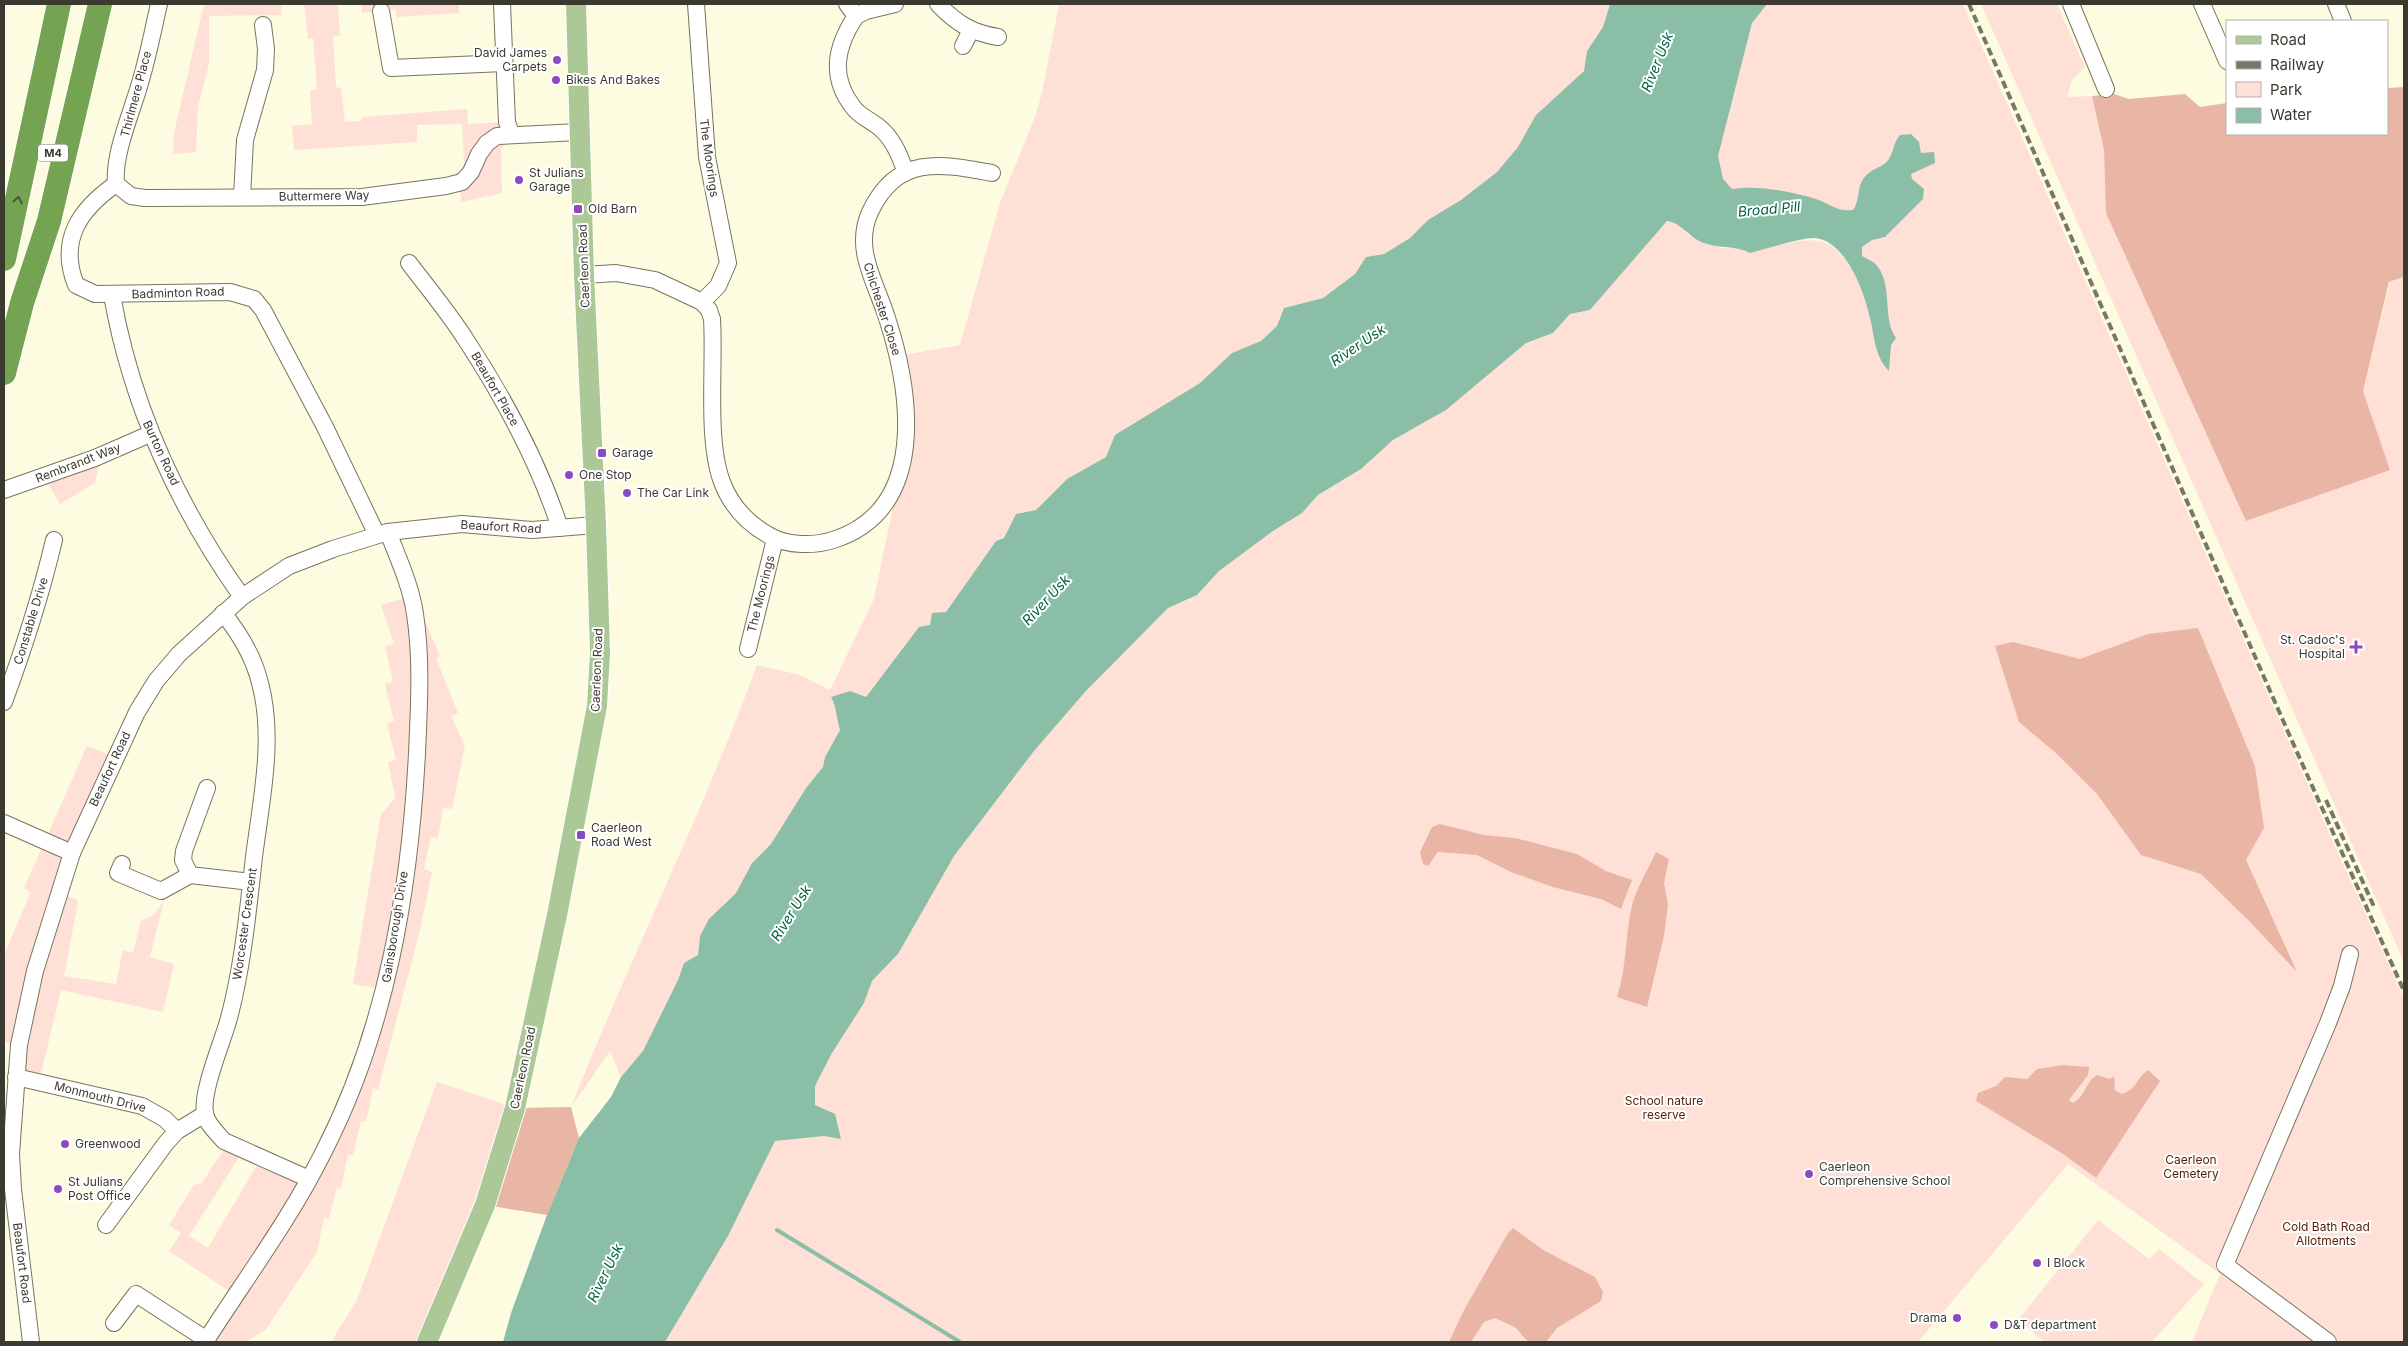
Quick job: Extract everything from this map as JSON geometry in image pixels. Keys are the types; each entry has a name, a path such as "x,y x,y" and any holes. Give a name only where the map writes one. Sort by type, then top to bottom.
{"highway":[{"path":"37,103 52,4"},
{"name":"M4","path":"4,259 59,4"},
{"name":"M4","path":"4,373 22,303 84,4"},
{"path":"22,303 49,221 100,4"}],"main road":[{"name":"Caerleon Road","path":"426,1342 485,1206 510,1125 557,915 597,706 600,653 584,274 576,4"}],"street":[{"name":"Thirlmere Place","path":"116,184 115,174 119,156 141,82 159,4"},
{"path":"502,4 507,122 511,134 579,132"},
{"name":"The Moorings","path":"696,4 707,157 728,263 718,286 702,302 709,310 712,319 714,435 722,482 732,501 745,519 775,539 796,544 821,544 859,530 884,507 899,478 907,429"},
{"path":"895,4 866,10 852,10 838,54 838,79 853,108 882,129 896,148 905,171 940,165 992,173"},
{"path":"938,4 954,19 971,30 998,38"},
{"path":"2071,4 2106,89"},
{"path":"2202,4 2226,59"},
{"path":"2336,4 2343,20"},
{"path":"381,11 391,68 504,63"},
{"path":"242,197 245,140 265,70 266,49 263,24"},
{"path":"963,46 971,30"},
{"name":"Buttermere Way","path":"116,184 131,196 145,198 362,196 446,186 462,182 471,172 478,154 487,143 498,136 511,134"},
{"name":"Chichester Close","path":"905,171 878,198 864,229 863,244 866,263 886,316 898,356 904,385 907,429"},
{"name":"Badminton Road","path":"116,184 88,206 74,230 70,264 76,285 95,294 230,292 254,299 263,310 382,534"},
{"name":"Beaufort Place","path":"409,263 466,340 524,440 545,483 560,528"},
{"path":"584,274 636,275 655,280 702,302"},
{"name":"Burton Road","path":"112,295 119,333 150,434 208,549 242,596"},
{"name":"Rembrandt Way","path":"11,488 150,434"},
{"name":"Beaufort Road","path":"31,1342 13,1189 11,1154 19,1045 35,971 72,853 137,712 156,681 179,654 242,596 289,566 382,534 462,524 532,530 596,525"},
{"name":"Gainsborough Drive","path":"206,1341 310,1179 328,1142 358,1073 384,992 393,952 415,793 419,704 415,613 407,583 382,534"},
{"name":"The Moorings","path":"748,649 775,539"},
{"name":"Constable Drive","path":"4,702 42,592 54,540"},
{"name":"Worcester Crescent","path":"205,1114 205,1098 229,1017 241,962 263,788 266,741 261,684 253,661 232,624 223,613"},
{"path":"190,875 183,860 184,851 207,788"},
{"path":"4,823 72,853"},
{"path":"122,864 118,873 161,890 167,889 190,875 251,882"},
{"path":"2328,1342 2224,1265 2328,1023 2342,986 2350,954"},
{"name":"Monmouth Drive","path":"16,1078 142,1106 154,1110 177,1131"},
{"path":"106,1225 177,1131 205,1114 224,1140 310,1179"},
{"path":"114,1323 136,1294 206,1341"}],"green space":[{"path":"204,4 281,4 282,15 209,16 209,64 198,106 196,152 173,154 174,133"},
{"path":"304,4 338,4 340,35 333,37 336,87 341,88 345,122 361,121 362,117 467,109 468,124 507,122 511,134 501,149 502,193 461,202 460,183 464,162 462,124 417,125 417,142 294,150 292,126 312,124 310,91 317,89 313,38 308,39"},
{"path":"361,4 459,4 459,13 397,17 395,9 362,13"},
{"path":"1059,4 1610,4 1603,27 1587,51 1584,71 1536,115 1518,147 1497,172 1461,200 1428,220 1410,238 1384,254 1366,257 1355,274 1323,298 1284,308 1277,326 1261,342 1232,353 1200,383 1115,435 1106,457 1067,479 1036,510 1016,514 1004,538 996,541 946,612 930,625 919,627 866,697 831,698 840,730 825,757 823,767 806,788 771,844 752,863 736,893 725,902 700,936 698,955 684,963 678,980 643,1051 621,1077 610,1051 571,1107 617,996 690,831 757,665 800,675 830,690 874,599 899,478 898,356 960,345 1000,203 1035,117 1042,93"},
{"path":"1712,4 1963,4 2337,851 2404,998 2404,1342 2340,1342 2238,1266 2321,1342 2192,1342 2220,1274 2068,1164 1918,1342 665,1342 728,1236 775,1141 824,1136 835,1115 815,1106 815,1086 832,1053 864,1003 872,981 898,954 954,856 1034,751 1085,692 1168,608 1197,595 1219,571 1273,531 1302,513 1318,495 1361,469 1393,440 1427,421 1526,342 1553,333 1570,314 1590,310 1667,221 1676,223 1689,235 1721,248 1741,248 1750,253 1801,241 1815,240 1828,244 1839,252 1850,265 1869,311 1880,325 1844,242 1702,213"},
{"path":"1981,4 2057,4 2085,67 2072,80 2067,97 2092,96 2104,150 2106,176 2389,470 2363,391 2390,282 2404,277 2404,962"},
{"path":"101,455 95,483 60,504 44,477"},
{"path":"411,596 415,613 425,621 440,656 436,658 458,713 451,716 465,746 452,809 443,808 438,838 431,837 424,869 432,872 420,930 378,1090 373,1088 366,1122 361,1121 353,1155 348,1155 341,1188 337,1187 329,1219 324,1218 317,1252 266,1329 246,1342 205,1342 235,1295 169,1251 181,1233 169,1225 194,1185 202,1183 228,1143 243,1151 189,1236 208,1248 261,1158 310,1179 384,989 353,984 381,814 395,798 388,762 396,760 387,724 394,721 385,684 393,682 385,646 394,644 381,605"},
{"path":"87,746 115,757 59,893 78,902 64,976 116,984 123,950 133,953 141,921 154,915 164,900 150,957 174,964 163,1012 61,990 39,1082 16,1077 19,1046 4,1042 4,955 31,892 24,888"},
{"path":"437,1082 515,1108 427,1342 331,1342 357,1300"},
{"path":"2098,1220 2149,1259 2159,1249 2204,1284 2152,1342 2045,1342 2018,1320"}],"shaded area":[{"path":"2404,87 2404,277 2389,282 2363,391 2390,470 2246,521 2106,213 2104,150 2092,96 2114,94 2129,99 2185,94 2200,107 2226,103 2226,135 2388,135 2388,88"},
{"path":"2198,628 2255,766 2264,828 2246,860 2297,972 2201,874 2141,855 2097,794 2057,754 2019,722 1995,646 2013,642 2080,659 2148,634"},
{"path":"1440,824 1484,835 1515,838 1577,854 1606,871 1632,880 1621,909 1601,899 1553,887 1511,872 1477,855 1438,852 1428,866 1423,864 1420,852 1432,827"},
{"path":"1656,852 1669,859 1664,883 1668,904 1664,936 1647,1007 1617,997 1623,974 1632,905"},
{"path":"2063,1065 2089,1067 2088,1075 2069,1100 2073,1103 2081,1097 2090,1081 2097,1075 2110,1079 2114,1076 2115,1090 2121,1094 2130,1090 2148,1070 2160,1081 2096,1178 2060,1152 1976,1101 1978,1093 1996,1086 2005,1077 2027,1079 2037,1069"},
{"path":"571,1107 579,1138 547,1215 485,1205 515,1108"},
{"path":"1513,1228 1543,1250 1595,1277 1603,1292 1601,1301 1557,1328 1546,1342 1528,1342 1516,1328 1495,1318 1484,1322 1471,1342 1449,1342 1464,1310 1508,1233"}],"water":[{"path":"1610,4 1767,4 1752,23 1718,156 1723,179 1732,189 1762,188 1783,191 1813,198 1842,210 1853,210 1857,203 1859,188 1865,176 1886,163 1900,135 1911,134 1919,142 1921,153 1934,152 1935,163 1911,174 1912,179 1924,189 1923,199 1885,237 1872,240 1862,247 1862,256 1877,265 1883,275 1885,284 1889,321 1896,338 1891,345 1889,371 1880,359 1867,307 1852,269 1844,257 1825,241 1808,238 1750,253 1739,249 1704,243 1672,222 1667,221 1590,310 1570,314 1553,333 1526,343 1446,410 1393,440 1361,469 1318,495 1302,513 1273,531 1219,571 1197,595 1168,608 1085,692 1034,751 954,856 898,954 872,981 864,1003 832,1053 815,1086 815,1105 835,1114 841,1139 824,1136 775,1141 728,1236 665,1342 503,1342 511,1313 547,1215 579,1138 611,1097 621,1077 643,1051 678,980 684,963 698,955 700,936 709,919 736,893 752,863 771,844 806,788 823,767 825,757 840,730 831,697 850,691 866,697 919,627 930,625 932,613 946,612 996,541 1004,538 1016,514 1036,510 1067,479 1106,457 1115,435 1200,383 1232,353 1261,341 1277,326 1284,308 1323,298 1355,274 1366,257 1384,254 1410,238 1428,220 1461,200 1497,172 1518,147 1536,115 1584,71 1587,51 1603,27"}],"waterway":[{"path":"777,1230 960,1342"}],"railway":[{"path":"1969,4 2292,741 2404,991"},
{"path":"2326,800 2375,909"}],"place":[{"name":"David James Carpets","path":"557,60"},
{"name":"Bikes And Bakes","path":"556,80"},
{"name":"St Julians Garage","path":"519,180"},
{"name":"Old Barn","path":"578,209"},
{"name":"Garage","path":"602,453"},
{"name":"One Stop","path":"569,475"},
{"name":"The Car Link","path":"627,493"},
{"name":"St. Cadoc's Hospital","path":"2356,647"},
{"name":"Caerleon Road West","path":"581,835"},
{"name":"Greenwood","path":"65,1144"},
{"name":"Caerleon Comprehensive School","path":"1809,1174"},
{"name":"St Julians Post Office","path":"58,1189"},
{"name":"I Block","path":"2037,1263"},
{"name":"Drama","path":"1957,1318"},
{"name":"D&T department","path":"1994,1325"}],"water label":[{"name":"River Usk","path":"1657,62"},
{"name":"Broad Pill","path":"1769,209"},
{"name":"River Usk","path":"1358,345"},
{"name":"River Usk","path":"1046,600"},
{"name":"River Usk","path":"791,913"},
{"name":"River Usk","path":"605,1273"}],"park label":[{"name":"School nature reserve","path":"1664,1108"},
{"name":"Caerleon Cemetery","path":"2191,1167"},
{"name":"Cold Bath Road Allotments","path":"2326,1234"}]}
